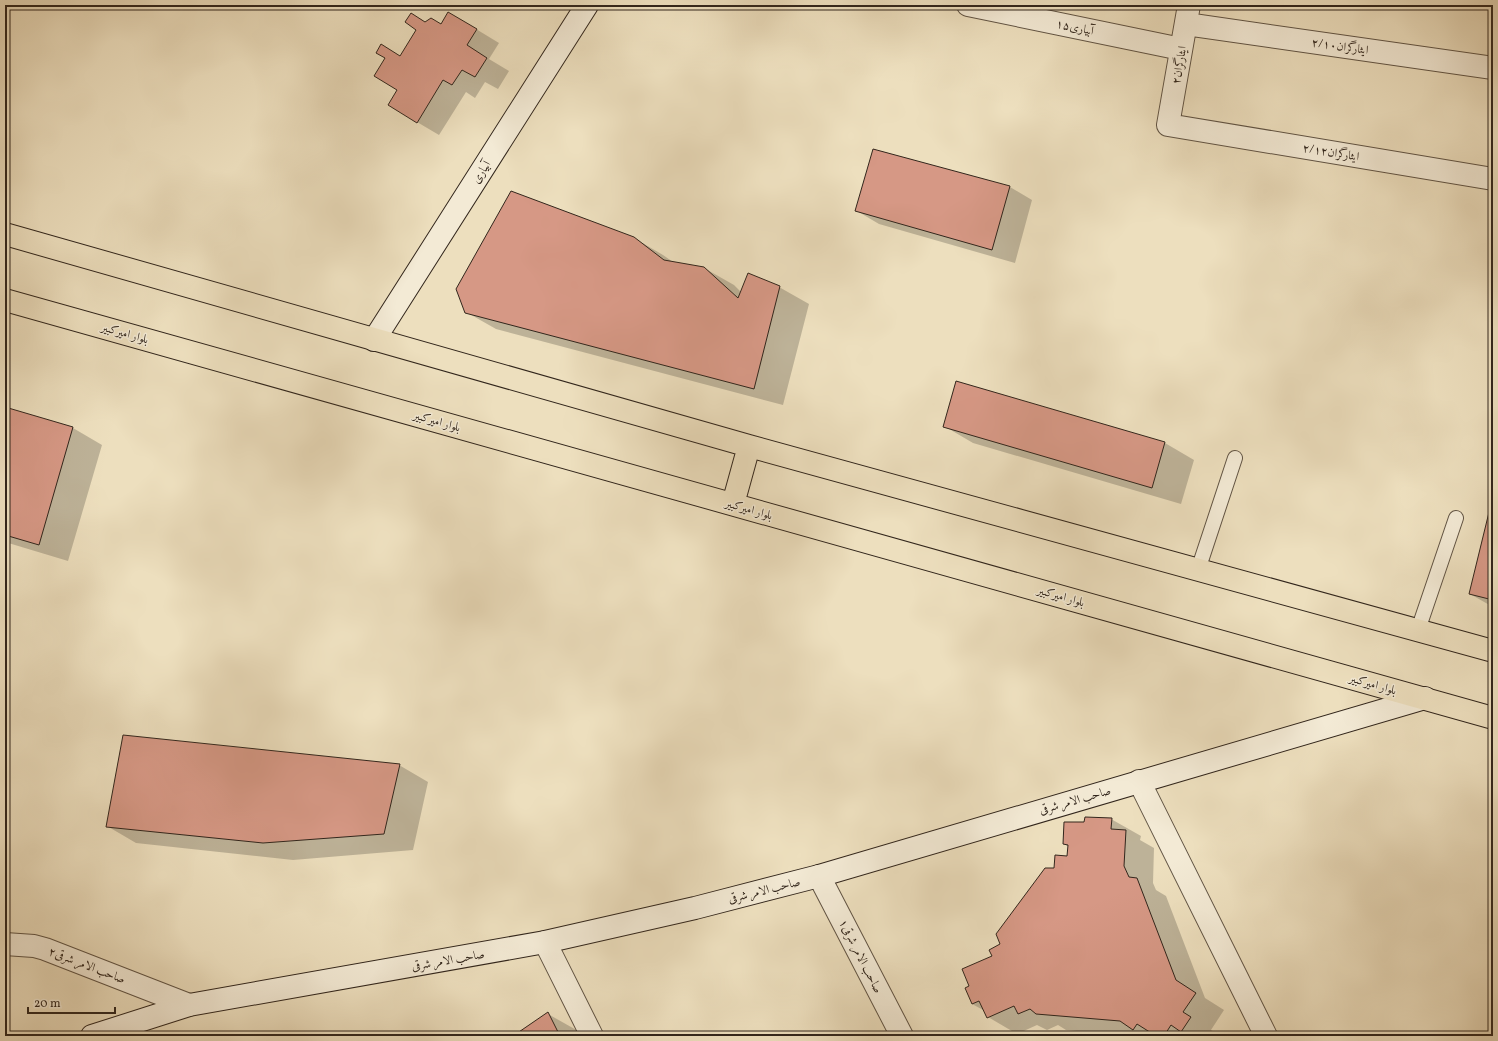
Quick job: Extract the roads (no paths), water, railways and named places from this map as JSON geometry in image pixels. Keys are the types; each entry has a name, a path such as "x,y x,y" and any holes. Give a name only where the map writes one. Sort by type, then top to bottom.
{"main road":[{"path":"5,234 749,446 1493,651"},
{"name":"بلوار امیرکبیر","path":"5,300 1493,718"},
{"path":"732,504 749,446"}],"street":[{"name":"آبیاری","path":"374,340 587,5"},
{"name":"آبیاری۱۵","path":"968,5 1181,49"},
{"name":"ایثارگران۲","path":"1168,125 1188,14"},
{"name":"ایثارگران۲/۱۰","path":"1188,14 1493,68"},
{"name":"ایثارگران۲/۱۲","path":"1168,125 1493,180"},
{"name":"صاحب الامر شرقی","path":"92,1036 189,1005 545,942 695,908 819,876 1425,698"},
{"path":"1139,781 1266,1036"},
{"name":"صاحب الامر شرقی۱","path":"819,876 902,1036"},
{"path":"545,942 592,1036"},
{"name":"۲صاحب الامر شرقی","path":"5,944 34,946 46,949 189,1005"}],"lane":[{"path":"1198,570 1235,458"},
{"path":"1418,630 1456,518"}]}
